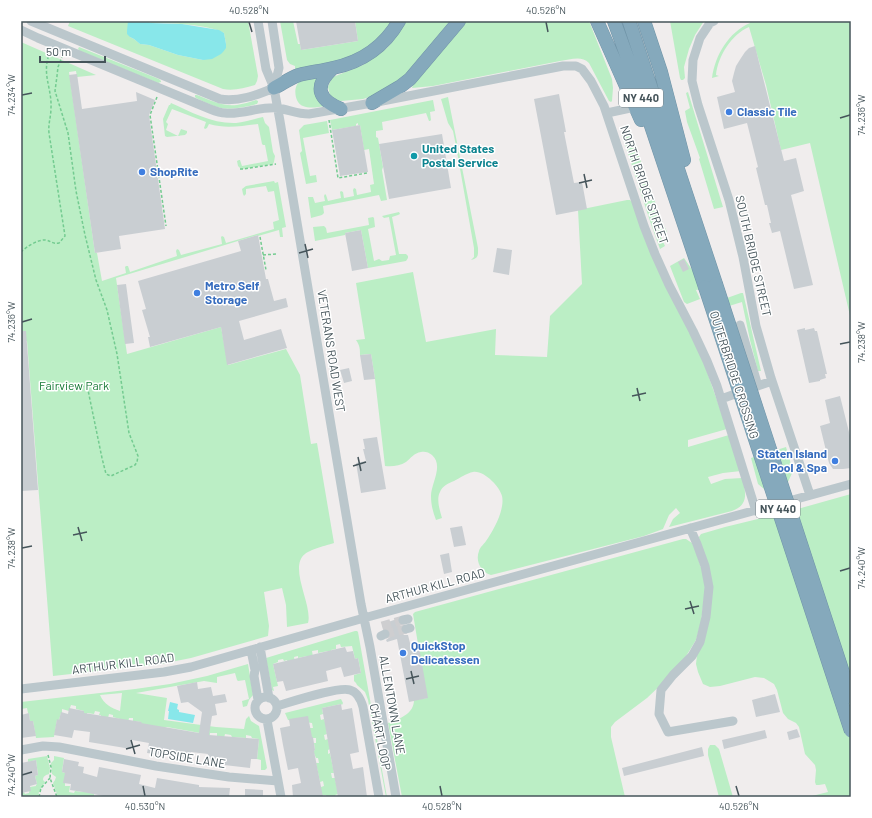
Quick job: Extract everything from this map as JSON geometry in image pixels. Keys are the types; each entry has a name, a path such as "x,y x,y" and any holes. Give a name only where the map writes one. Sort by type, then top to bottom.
{"highway":[{"path":"274,88 298,75 350,64 372,53 390,35 398,21"},
{"path":"372,103 402,86 410,79 458,21"},
{"path":"597,21 635,107 668,176"},
{"name":"OUTERBRIDGE CROSSING","path":"614,21 668,176 710,285 851,697"},
{"name":"OUTERBRIDGE CROSSING","path":"629,21 702,242 710,285 851,731"},
{"path":"644,21 661,72 702,242"},
{"path":"332,69 327,73 322,81 321,93 328,102 341,109"}],"street":[{"path":"31,21 220,99 236,100 261,94 274,88"},
{"name":"VETERANS ROAD WEST","path":"258,21 266,68 274,88 278,108 364,618"},
{"name":"VETERANS ROAD WEST","path":"272,21 279,68 274,88"},
{"name":"SOUTH BRIDGE STREET","path":"712,22 700,38 693,60 692,81 698,105 729,200 743,257 756,326 772,381 810,495"},
{"name":"NORTH BRIDGE STREET","path":"21,30 52,49 65,50 224,114 240,113 264,108 278,108 304,114 313,114 564,66 572,65 579,67 585,71 607,113 654,254 694,331 710,367 756,511"},
{"path":"52,49 58,32"},
{"path":"166,91 171,79"},
{"path":"607,113 635,107"},
{"path":"740,325 758,386"},
{"path":"721,399 772,381"},
{"name":"ARTHUR KILL ROAD","path":"21,689 164,672 191,667 851,484"},
{"path":"690,528 703,560 709,587 706,617 700,642 692,656 673,675 661,690 659,714 668,732 734,721"},
{"name":"ALLENTOWN LANE","path":"364,618 396,797"},
{"path":"256,649 254,676 264,698"},
{"path":"256,649 264,698"},
{"name":"CHART LOOP","path":"277,706 340,689 351,690 354,692 361,701 363,707 379,797"},
{"path":"264,698 275,701 277,706 276,714 267,720 260,718 256,712 255,705 264,698"},
{"path":"267,720 281,797"},
{"name":"TOPSIDE LANE","path":"21,750 43,746 59,747 156,766 278,781"}],"path":[{"path":"21,252 40,240 45,240 56,244 59,243 65,236 48,126 51,108 46,68 52,49"},
{"path":"47,385 53,387 79,385 86,387 88,390 106,474 110,476 135,465 138,456 130,433 117,354 107,310 96,280 85,235 76,191 68,133 55,91 58,67 65,50"},
{"path":"157,96 150,115 166,226"},
{"path":"329,119 338,178 367,173"},
{"path":"240,169 276,164"},
{"path":"260,237 266,270"},
{"path":"263,255 276,254"},
{"path":"48,755 51,771 50,778 56,797"},
{"path":"39,797 41,788 50,778"}],"green space":[{"path":"70,21 128,21 130,37 140,44 149,45 178,55 203,60 226,44 224,33 199,26 151,23 147,21 248,21 258,76 257,81 255,85 243,88 231,90 223,89 68,26"},
{"path":"280,21 293,21 298,44 300,44 301,50 358,41 355,21 392,21 380,39 348,59 295,70 295,66 290,64 287,60"},
{"path":"405,21 452,21 404,78 376,95 363,99 341,101 336,100 330,95 328,87 333,77 363,65 387,48"},
{"path":"465,21 589,21 612,79 612,101 609,101 589,63 582,59 571,59 433,86 412,88"},
{"path":"670,21 704,21 695,35 689,49 684,67 685,78 683,80 680,78"},
{"path":"750,21 851,21 851,320 810,143 781,150 766,85 749,27 737,35 727,46 717,68 716,75 719,76 712,78 716,61 724,45 736,32 750,23"},
{"name":"Fairview Park","path":"21,42 96,75 77,77 76,71 69,72 95,253 97,253 102,281 126,273 126,266 128,266 130,272 177,256 177,249 181,255 222,244 222,236 224,237 226,243 274,229 273,222 279,220 274,191 268,192 266,186 246,189 246,194 244,196 242,189 246,186 274,181 275,183 278,182 286,227 282,228 283,237 280,237 279,230 258,235 116,278 127,354 221,327 228,365 286,349 300,375 311,444 317,443 334,543 310,551 300,560 300,577 309,616 308,623 287,627 286,605 282,588 264,592 269,626 268,636 191,658 161,664 53,676 27,341 21,341"},
{"path":"79,47 159,79 161,82 158,83 80,51 78,49"},
{"path":"318,78 326,106 314,108 303,106 296,98 295,93 299,82"},
{"path":"688,92 723,207 714,209 699,159 700,158 687,122 685,111 690,108 686,93"},
{"path":"195,95 227,105 237,105 256,100 258,102 257,104 244,107 226,109 196,98"},
{"path":"448,97 478,248 478,256 471,260 474,257 474,248 456,146 453,131 448,123 441,99"},
{"path":"433,100 435,111 430,112 430,121 426,113 382,122 383,130 376,131 383,167 382,170 387,200 381,201 379,195 323,206 324,213 322,215 311,218 308,197 313,197 315,203 325,201 325,194 328,201 341,198 341,191 343,192 344,198 354,196 354,188 356,189 357,195 371,192 370,185 374,184 369,149 364,150 360,125 358,125 358,123 356,126 332,130 330,120"},
{"path":"171,103 194,114 219,122 236,123 263,117 265,123 269,127 275,156 273,164 242,169 238,166 237,161 239,160 242,166 268,161 265,145 262,144 258,124 227,127 209,124 205,129 206,122 172,109 166,122 168,124 166,130 178,136 165,136 163,119"},
{"path":"327,121 329,133 303,138 310,176 316,175 317,182 306,184 300,153 302,151 299,130 304,125"},
{"path":"181,129 187,131 185,135 178,136"},
{"path":"628,129 631,133 667,232 660,235 665,246 660,249 621,132"},
{"path":"627,200 632,202 705,366 727,429 688,440 688,447 729,435 741,471 723,473 708,477 711,484 725,479 742,478 745,488 744,502 732,511 669,527 673,519 680,513 676,508 669,515 663,529 644,536 491,575 487,574 478,562 478,555 495,525 502,507 503,501 501,492 495,484 486,476 473,472 466,474 446,485 442,488 438,498 442,518 436,520 432,508 431,496 437,464 432,455 422,452 414,455 406,462 401,464 385,466 371,354 360,355 360,348 356,340 365,339 356,283 413,272 426,342 496,329 495,355 547,357 550,316 582,284 578,210"},
{"path":"399,212 400,214 392,217 399,254 406,254 408,256 406,261 368,268 361,230 315,241 313,227 324,226 327,233 369,225 368,218 373,217 375,227 368,229 374,261 379,259 382,261 389,260 390,256 396,255 389,217 384,218 382,216"},
{"path":"684,258 693,271 700,289 696,290 700,299 687,304 684,302 670,266"},
{"path":"743,293 761,371 758,371 742,302 729,306 727,298"},
{"path":"786,447 793,471 788,482 764,489 758,484 751,458"},
{"path":"851,494 851,797 808,797 828,792 825,784 816,785 815,765 805,754 799,727 796,723 788,719 783,713 774,684 764,678 755,677 720,686 710,687 703,684 696,664 710,603 699,537 701,534 725,527"},
{"path":"686,539 692,543 706,583 701,622 696,640 683,661 647,698 615,722 611,727 611,737 625,797 402,797 388,723 401,718 409,712 414,700 427,698 413,614 415,612"},
{"path":"355,631 358,632 387,797 368,700 365,692 354,681 354,675 361,673 358,658 355,659 352,646 341,647 340,644 336,645 336,649 331,650 334,665 328,651 318,653 318,650 312,651 313,657 294,657 295,662 288,663 287,660 278,660 278,662 273,664 278,686 273,687 274,691 272,690 266,658"},
{"path":"248,664 253,695 247,706 243,707 242,701 249,699 245,680 238,681 235,673 217,677 217,683 204,681 136,693 167,698 164,720 244,729 246,719 249,716 251,721 259,726 267,768 265,770 261,770 261,760 257,759 259,739 252,738 251,736 246,735 246,738 232,737 231,735 225,734 224,738 217,736 217,733 210,733 210,735 167,727 139,738 141,722 133,721 133,718 129,718 128,723 109,714 108,718 101,717 101,715 99,715 100,712 95,711 94,714 87,713 85,728 81,727 84,711 76,709 76,706 71,705 69,711 62,709 59,720 57,720 54,737 36,738 33,721 30,721 27,708 21,709 21,702 135,689 170,684 207,676","holes":["122,693 120,711 108,705 100,695"]},
{"path":"341,699 343,703 342,705 322,708 323,714 320,715 321,720 324,719 327,728 327,734 324,735 325,740 328,739 330,749 328,750 328,754 330,753 334,773 331,773 332,778 335,778 338,794 335,795 336,797 327,797 326,795 321,795 321,787 324,786 323,781 320,782 316,763 319,763 318,758 316,758 313,751 315,750 314,743 316,743 316,738 310,738 310,728 313,728 312,723 288,720 285,713"},
{"path":"710,745 715,745 719,749 733,797 719,797 708,755"},
{"path":"47,756 50,768 49,774 46,775 43,780 45,782 39,792 38,797 21,797 21,793 29,793 30,787 36,786 37,784 35,776 38,775 36,760 28,762 28,759"},
{"path":"54,756 64,758 62,772 65,773 65,786 70,786 69,792 83,792 87,777 94,797 58,797 53,783 56,777 52,774 51,763 54,760"}],"water":[{"path":"128,21 182,24 219,30 224,33 226,48 221,54 212,59 203,60 178,55 149,45 140,44 127,34"},
{"path":"170,702 178,704 177,709 179,712 195,715 193,723 168,719"}],"building":[{"path":"296,21 355,21 358,41 301,50"},
{"path":"755,46 784,161 796,158 804,191 791,195 813,285 794,289 780,231 772,233 769,223 771,223 756,168 758,167 747,123 724,129 717,97 735,92 732,81 736,66 745,52 749,48"},
{"path":"77,74 82,109 137,101 136,92 155,100 149,115 165,229 119,236 121,249 95,253 69,75"},
{"path":"559,94 566,132 564,132 574,183 582,182 587,209 556,215 534,99"},
{"path":"360,125 368,172 340,176 332,130"},
{"name":"United States Postal Service","path":"442,134 451,188 389,199 379,144"},
{"path":"361,230 368,268 352,271 345,233"},
{"path":"258,235 266,279 268,279 274,301 286,298 288,307 239,321 244,340 281,329 287,348 227,365 221,327 150,347 148,337 150,337 142,310 146,309 138,281 241,251 238,241"},
{"path":"497,248 512,250 509,275 493,272"},
{"path":"684,259 689,269 683,272 678,262"},
{"path":"126,284 134,343 125,344 117,285"},
{"path":"805,328 805,330 814,328 815,331 817,331 827,374 825,374 826,378 820,381 809,383 797,330"},
{"path":"21,331 26,331 38,490 21,491"},
{"path":"371,354 375,379 364,380 360,355"},
{"path":"349,368 352,381 344,383 340,370"},
{"path":"840,396 851,436 851,468 833,469 829,463 820,426 830,423 825,400"},
{"path":"377,437 386,489 361,493 356,463 366,461 363,449 365,449 363,439"},
{"path":"462,526 466,545 454,547 450,528"},
{"path":"449,553 452,572 444,574 440,555"},
{"path":"397,619 398,624 401,626 400,631 404,635 408,635 410,643 418,641 428,698 409,702 397,639 387,642 386,640 390,637 390,632 388,629 383,628 382,624"},
{"path":"345,647 347,652 353,651 355,659 358,658 361,673 344,677 341,667 326,671 328,681 286,691 283,681 277,682 273,664"},
{"path":"197,682 198,689 211,687 213,696 225,694 227,702 215,704 217,715 212,716 209,735 259,739 257,759 251,759 250,768 207,763 208,754 191,752 190,759 147,753 149,743 132,740 131,749 89,742 90,732 74,730 72,738 54,735 57,719 59,720 61,712 68,714 69,708 84,711 84,713 199,733 202,712 188,702 181,703 177,686"},
{"path":"775,694 780,712 756,717 752,700"},
{"path":"341,704 342,710 352,708 359,752 350,754 353,769 363,767 367,797 338,797 322,708"},
{"path":"29,713 30,721 33,721 36,736 21,738 21,715"},
{"path":"308,716 323,797 293,797 292,785 301,783 298,768 288,770 280,728 290,726 289,719"},
{"path":"797,729 800,737 789,740 787,732"},
{"path":"765,730 767,738 724,749 722,740"},
{"path":"702,747 704,756 624,776 622,768"},
{"path":"64,759 79,762 78,766 84,767 83,773 97,777 99,767 141,775 139,784 155,788 157,778 199,785 199,787 230,788 229,797 108,797 70,790 71,784 63,783 65,773 62,772"},
{"path":"36,760 38,775 35,776 37,784 30,786 31,791 21,793 21,763"},
{"path":"245,789 263,790 263,797 245,797"}],"tunnel":[{"path":"382,626 403,620"},
{"path":"385,634 406,629"}],"place":[{"name":"Classic Tile","path":"729,112"},
{"name":"United States Postal Service","path":"414,156"},
{"name":"ShopRite","path":"142,172"},
{"name":"Metro Self Storage","path":"197,293"},
{"name":"Staten Island Pool & Spa","path":"835,461"},
{"name":"QuickStop Delicatessen","path":"403,653"}]}
